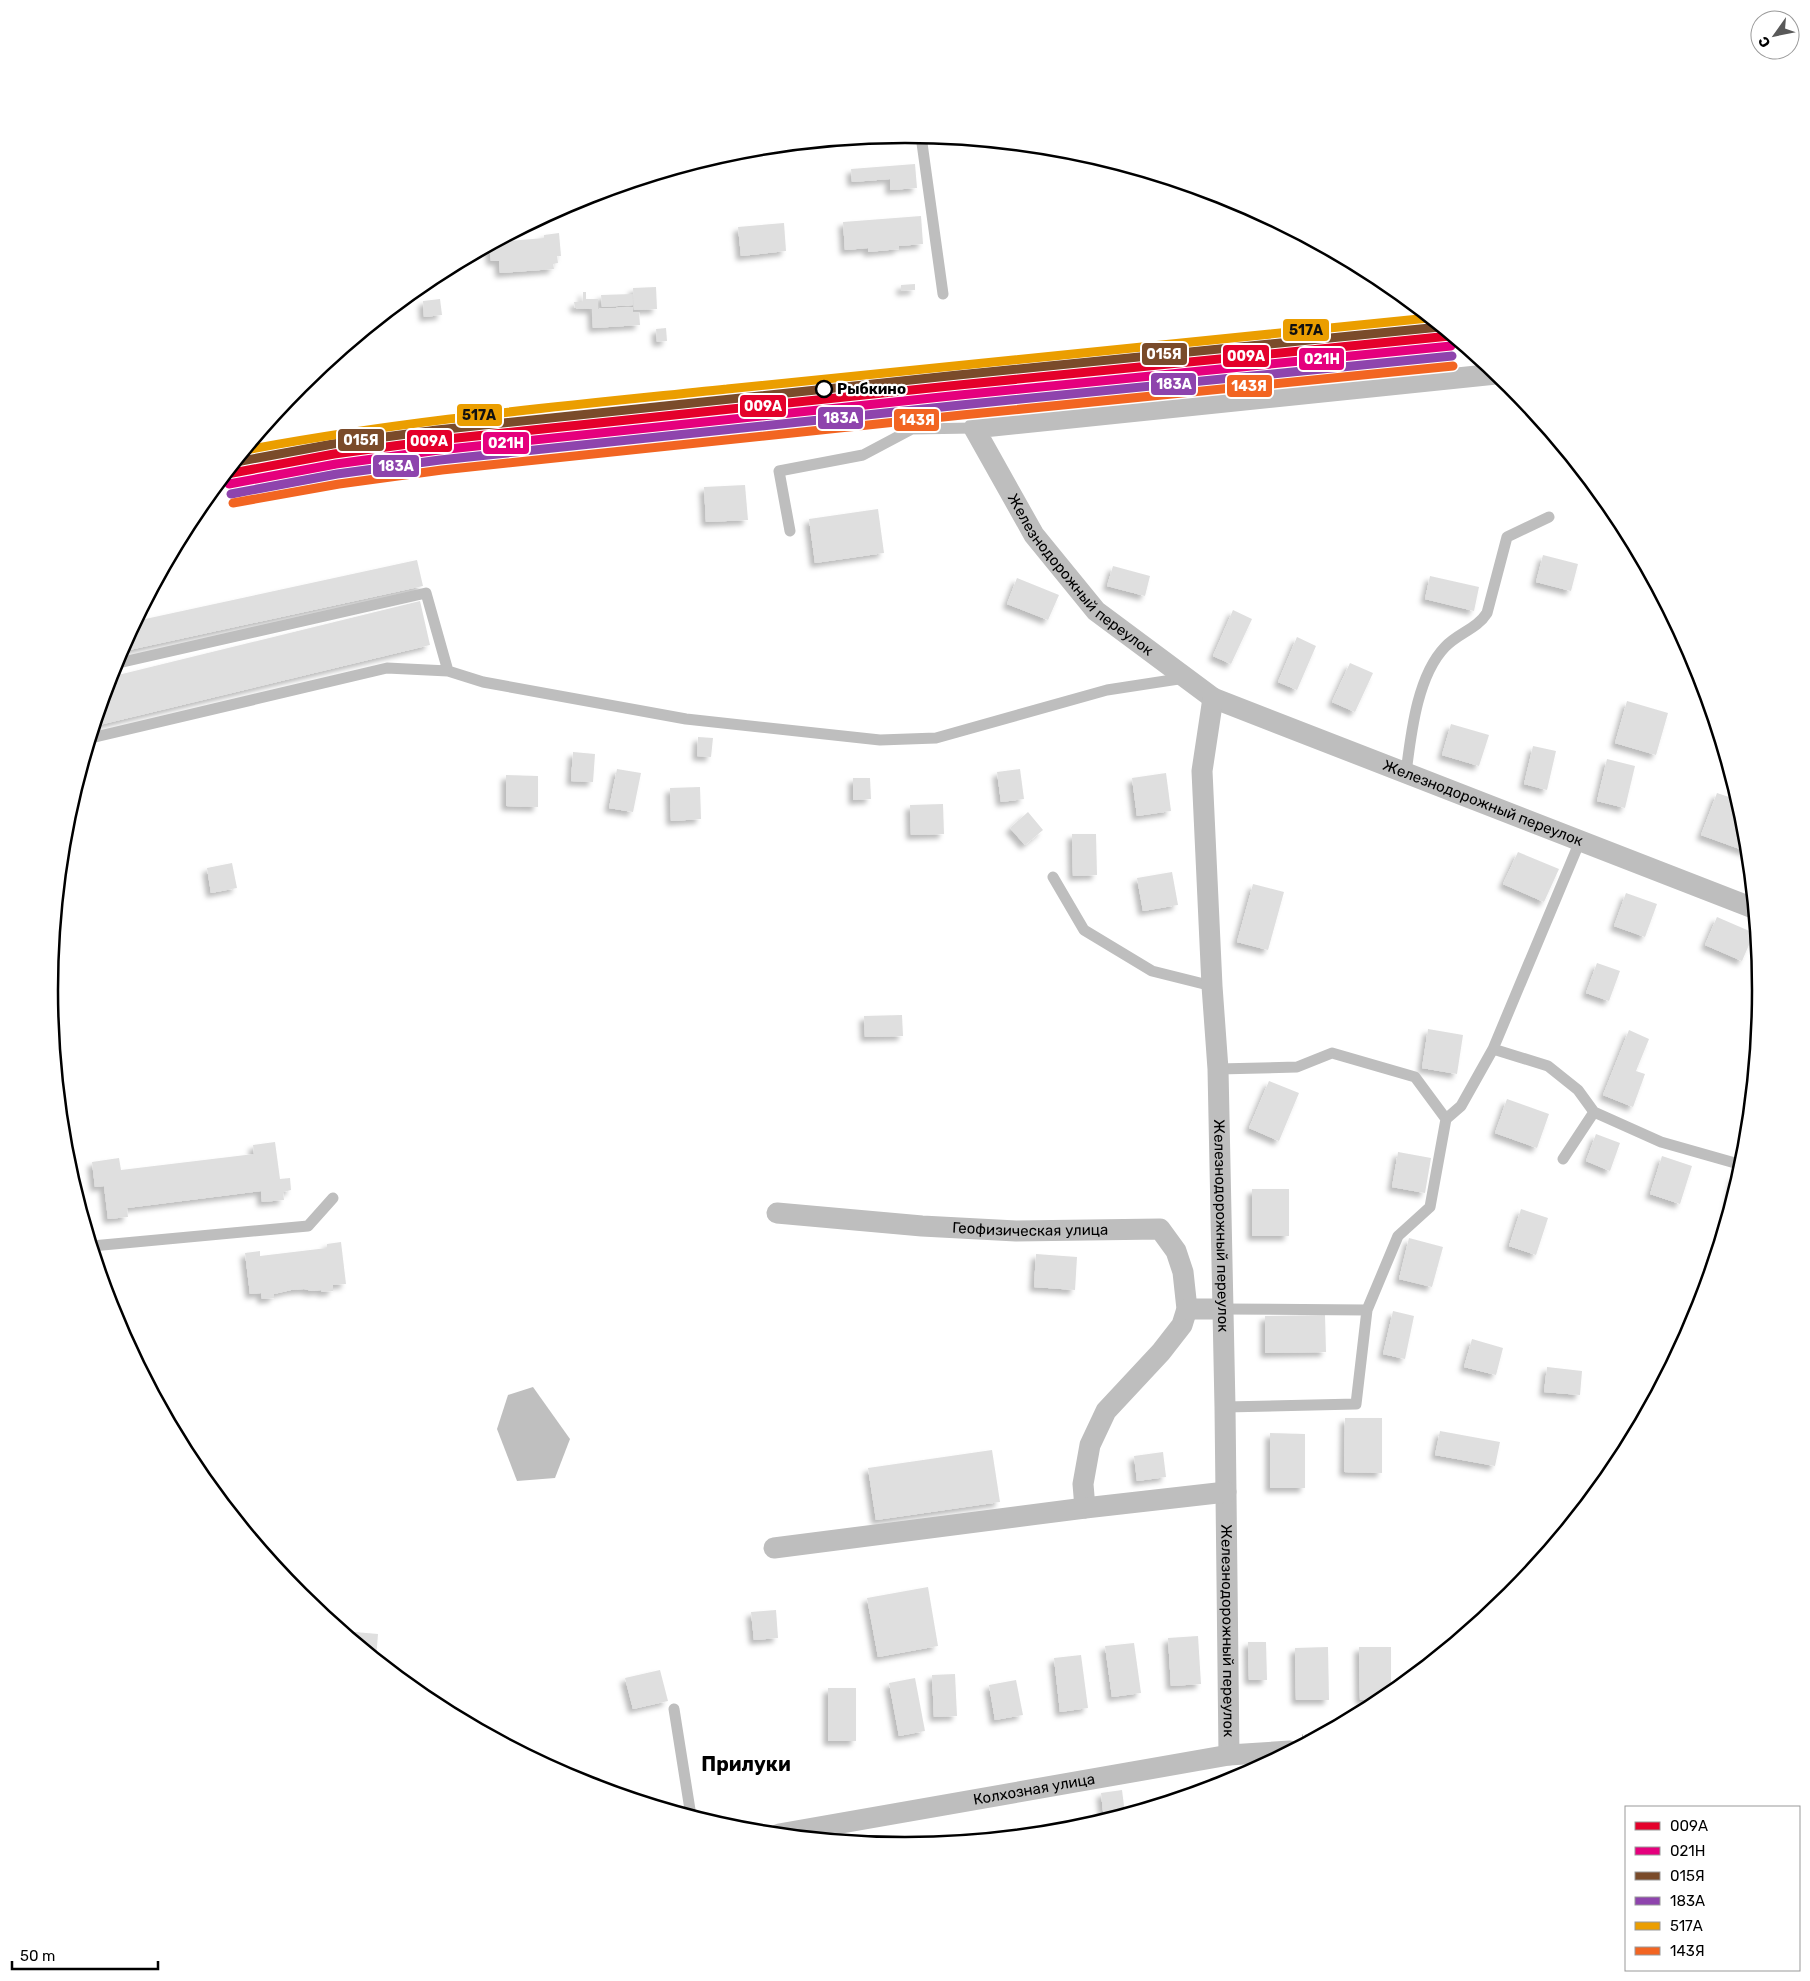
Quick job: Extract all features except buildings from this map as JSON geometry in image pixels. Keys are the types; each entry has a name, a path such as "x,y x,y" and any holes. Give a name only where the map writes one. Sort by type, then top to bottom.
{"street":[{"path":"974,428 1487,375"},
{"name":"Железнодорожный переулок","path":"974,428 1034,535 1096,611 1213,698 1748,906"},
{"name":"Железнодорожный переулок","path":"1213,698 1202,771 1212,986 1218,1069 1225,1407 1229,1755"},
{"name":"Геофизическая улица","path":"777,1214 922,1226 1016,1231 1160,1230 1176,1251 1183,1272 1187,1309"},
{"path":"1085,1508 1083,1484 1090,1445 1106,1412 1161,1352 1182,1325 1187,1309 1223,1309"},
{"path":"774,1548 1226,1492"},
{"name":"Колхозная улица","path":"795,1831 1229,1755 1278,1752"}],"lane":[{"path":"922,144 943,294"},
{"path":"790,531 779,471 863,455 912,429 974,428"},
{"path":"1406,773 1415,709 1436,658 1447,645 1481,622 1487,613 1507,537 1549,517"},
{"path":"124,662 426,593 448,671"},
{"path":"96,737 387,668 448,671 483,682 686,719 880,740 936,738 1108,690 1184,678"},
{"path":"1225,1407 1356,1404 1367,1310 1398,1236 1430,1207 1446,1119 1461,1106 1494,1049 1580,841"},
{"path":"1053,877 1084,930 1152,971 1212,986"},
{"path":"1494,1049 1548,1066 1578,1090 1594,1112 1661,1142 1734,1163"},
{"path":"1218,1069 1297,1067 1332,1053 1415,1077 1446,1119"},
{"path":"1563,1159 1594,1112"},
{"path":"97,1246 308,1226 333,1198"},
{"path":"1223,1309 1367,1310"},
{"path":"674,1709 690,1810"}],"shaded area":[{"path":"533,1387 570,1439 555,1478 517,1481 497,1429 508,1395"}],"transit line":[{"name":"517А","path":"255,448 366,430 546,408 1422,319"},
{"name":"015Я","path":"245,460 333,444 437,430 1433,328"},
{"name":"009А","path":"235,472 334,454 438,440 1444,337"},
{"name":"021Н","path":"229,484 336,464 439,450 1451,346"},
{"name":"183А","path":"231,494 337,474 440,460 1452,356"},
{"name":"143Я","path":"233,503 339,484 442,470 962,415 1453,366"}],"place":[{"name":"Рыбкино","path":"824,389"}],"district":[{"name":"Прилуки","path":"746,1764"}]}
